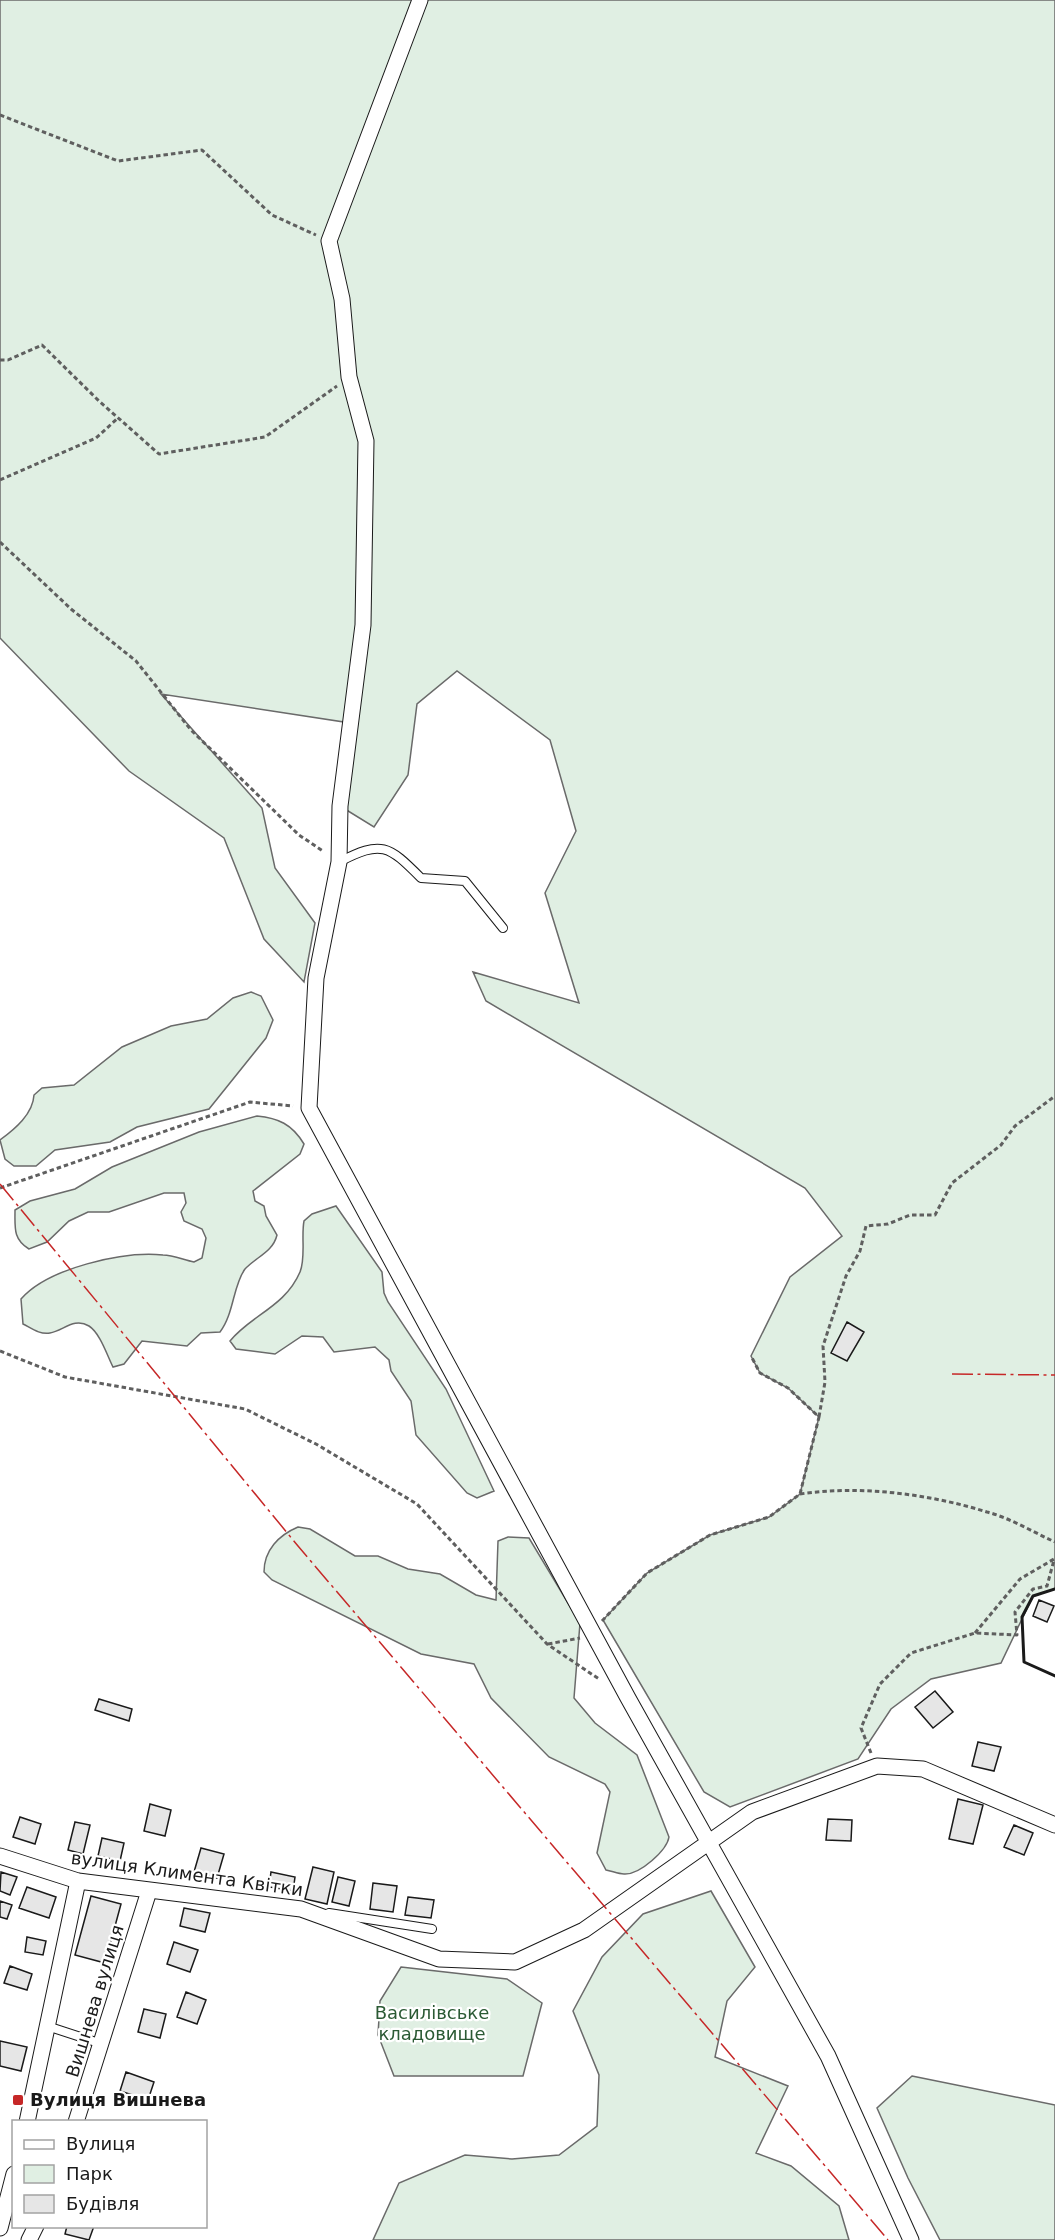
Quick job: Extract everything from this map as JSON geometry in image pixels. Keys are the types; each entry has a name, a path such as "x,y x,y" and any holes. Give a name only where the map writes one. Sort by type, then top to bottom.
{"street":[{"path":"420,0 329,241 342,299 349,377 366,441 363,625 340,806 339,862 316,978 309,1108 594,1635 828,2056 911,2240"},
{"name":"вулиця Климента Квітки","path":"0,1856 78,1881 301,1909 439,1959 515,1962 584,1930 708,1840 752,1812 877,1766 923,1769 1055,1825"},
{"path":"27,2120 78,1881"},
{"name":"Вишнева вулиця","path":"76,2120 148,1891"},
{"path":"0,2228 12,2182"}],"lane":[{"path":"339,862 368,847 395,852 421,878 465,881 503,928"},
{"path":"301,1909 432,1929"},
{"path":"47,2026 102,2043"}],"path":[{"path":"0,115 118,161 202,150 272,215 329,241"},
{"path":"0,360 8,360 42,345 159,454 265,437 349,377"},
{"path":"0,480 96,438 118,418"},
{"path":"0,542 71,609 136,661 191,730 299,835 339,862"},
{"path":"800,1494 825,1382 823,1346 846,1276 860,1251 866,1226 888,1224 910,1215 935,1215 952,1184 1001,1145 1015,1126 1055,1096"},
{"path":"0,1188 250,1102 309,1108"},
{"path":"0,1351 65,1377 245,1409 316,1444 417,1504 547,1644 601,1680"},
{"path":"751,1356 760,1372 788,1388 819,1417"},
{"path":"603,1620 647,1573 710,1534 769,1517 800,1494 833,1489 906,1495 989,1512 1055,1542"},
{"path":"975,1633 1020,1580 1054,1559"},
{"path":"877,1766 861,1728 880,1684 911,1653 975,1633 1017,1635 1016,1612 1033,1589 1047,1586 1054,1559"},
{"path":"547,1644 594,1635"}],"green space":[{"path":"0,0 1055,0 1055,1589 1033,1596 1001,1663 931,1679 891,1709 858,1759 730,1807 704,1792 603,1620 647,1573 710,1535 769,1517 800,1494 819,1417 788,1388 760,1373 751,1356 790,1277 842,1236 805,1188 486,1001 473,972 579,1003 545,893 576,831 550,740 457,671 417,704 408,775 374,827 340,806 350,723 161,694 262,808 275,868 315,923 304,982 264,939 224,838 129,771 0,638"},
{"path":"251,992 261,996 273,1020 266,1038 209,1109 137,1127 110,1142 55,1150 36,1166 14,1166 5,1159 0,1140 27,1115 34,1095 42,1088 74,1085 122,1047 171,1026 207,1019 233,998"},
{"path":"257,1116 272,1118 284,1123 295,1131 304,1144 300,1154 253,1191 255,1201 264,1206 266,1216 277,1235 272,1246 245,1269 238,1283 225,1325 220,1332 201,1333 187,1346 142,1341 124,1364 113,1367 100,1339 89,1326 78,1323 55,1332 43,1333 23,1324 21,1299 49,1278 87,1264 128,1256 167,1255 194,1262 202,1258 206,1238 202,1229 184,1221 181,1212 186,1203 184,1193 164,1193 109,1212 88,1212 69,1221 47,1242 29,1249 18,1237 15,1228 15,1210 30,1201 75,1189 112,1167 199,1132"},
{"path":"336,1206 382,1272 384,1293 388,1302 446,1389 494,1491 477,1498 467,1493 416,1435 411,1401 391,1371 389,1360 375,1347 334,1352 323,1337 302,1336 275,1354 236,1349 230,1341 286,1294 294,1284 302,1266 304,1221 312,1214"},
{"path":"298,1527 310,1529 355,1556 378,1556 408,1569 440,1574 476,1595 496,1600 498,1541 508,1537 529,1538 580,1623 574,1698 595,1723 637,1755 669,1837 658,1855 645,1866 630,1873 622,1874 606,1870 597,1853 610,1792 605,1784 549,1757 491,1698 474,1664 421,1654 272,1580 264,1572 270,1550 285,1534"},
{"path":"711,1891 755,1967 727,2001 715,2057 788,2086 756,2153 791,2166 839,2206 849,2240 373,2240 399,2183 465,2155 512,2159 559,2155 597,2126 599,2075 573,2011 602,1957 643,1914"},
{"name":"Василівське кладовище","path":"401,1967 507,1979 542,2003 523,2076 394,2076 378,2035 380,2001"},
{"path":"912,2076 1055,2105 1055,2240 940,2240 908,2178 877,2108"}],"building":[{"path":"847,1322 864,1332 847,1361 831,1353"},
{"path":"1039,1600 1054,1606 1047,1622 1033,1616"},
{"path":"935,1691 953,1712 933,1728 915,1707"},
{"path":"99,1699 132,1709 129,1721 95,1710"},
{"path":"978,1742 1001,1747 994,1771 972,1766"},
{"path":"958,1799 983,1805 973,1844 949,1839"},
{"path":"150,1804 171,1810 165,1836 144,1831"},
{"path":"20,1817 41,1824 35,1844 13,1837"},
{"path":"828,1819 852,1820 851,1841 826,1840"},
{"path":"75,1822 90,1825 83,1854 68,1850"},
{"path":"1014,1825 1033,1833 1024,1855 1004,1847"},
{"path":"102,1838 124,1843 120,1861 98,1856"},
{"path":"201,1848 224,1854 217,1878 194,1872"},
{"path":"313,1867 334,1872 327,1904 305,1899"},
{"path":"1,1872 17,1877 10,1895 0,1891"},
{"path":"271,1872 295,1877 293,1891 269,1887"},
{"path":"338,1877 355,1881 349,1906 332,1902"},
{"path":"373,1883 397,1886 393,1912 370,1909"},
{"path":"27,1887 56,1897 49,1918 19,1908"},
{"path":"91,1896 121,1904 105,1963 75,1955"},
{"path":"408,1897 434,1900 431,1918 405,1915"},
{"path":"0,1901 12,1905 7,1919 0,1917"},
{"path":"184,1908 210,1913 205,1932 180,1926"},
{"path":"27,1937 46,1941 43,1955 25,1952"},
{"path":"174,1942 198,1950 190,1972 167,1964"},
{"path":"10,1966 32,1974 27,1990 4,1983"},
{"path":"186,1992 206,2000 197,2024 177,2017"},
{"path":"144,2009 166,2014 160,2038 138,2032"},
{"path":"0,2041 27,2047 21,2071 0,2066"},
{"path":"126,2072 154,2082 148,2100 120,2091"},
{"path":"66,2228 93,2228 89,2240 65,2234"}],"wall":[{"path":"1055,1589 1033,1596 1022,1617 1024,1662 1055,1676"}],"power":[{"path":"0,1184 298,1546 888,2240"},
{"path":"952,1374 1055,1375"}],"place":[{"name":"Вулиця Вишнева","path":"18,2100"}]}
